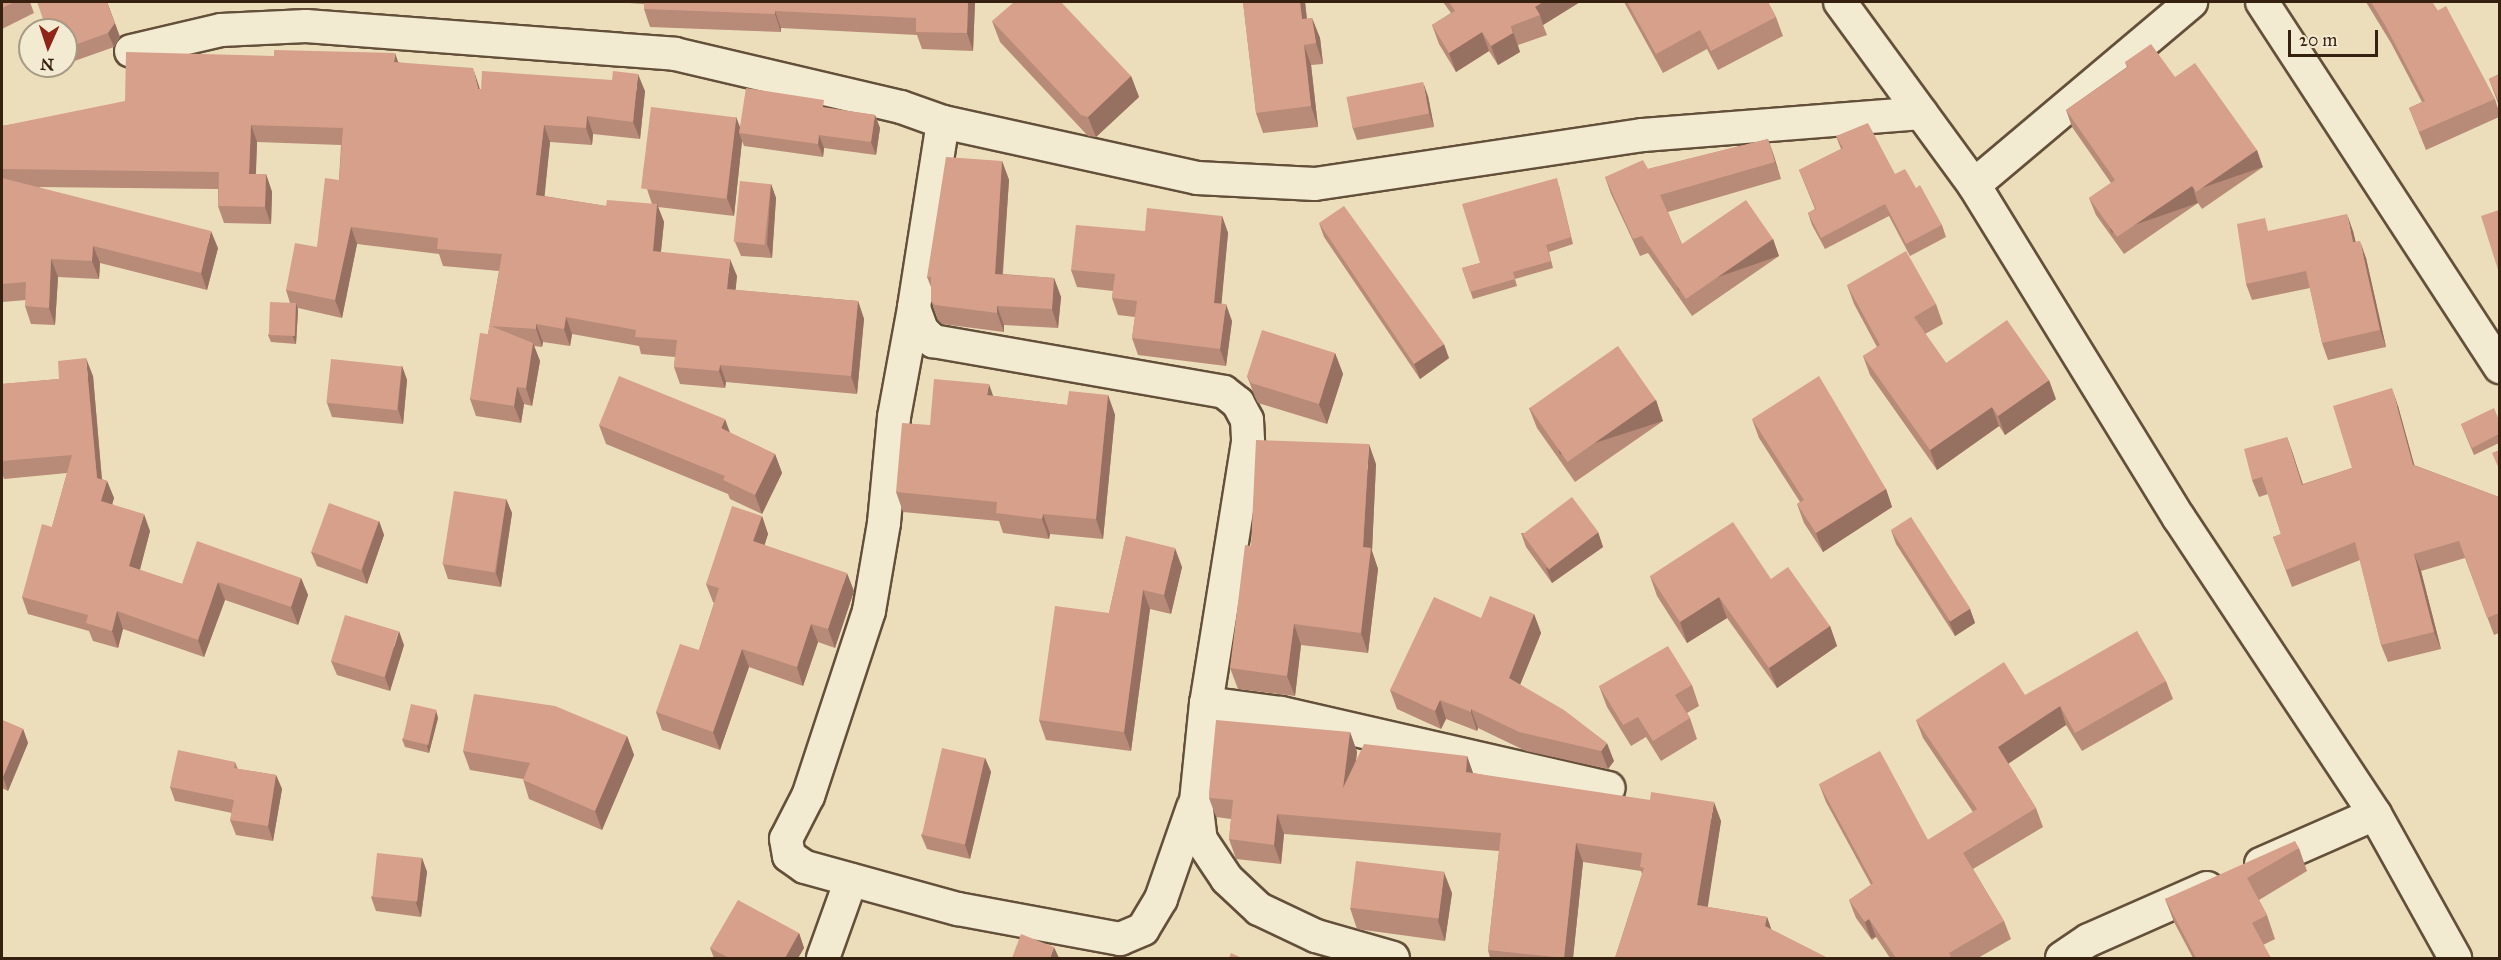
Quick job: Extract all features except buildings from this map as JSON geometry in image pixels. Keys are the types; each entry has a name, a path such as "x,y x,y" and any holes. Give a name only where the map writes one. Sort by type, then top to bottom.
{"street":[{"path":"1840,2 1974,184 2179,518 2375,814 2455,958"},
{"path":"1974,184 2191,2"},
{"path":"2262,2 2499,367"},
{"path":"132,51 303,14 675,54 901,107 943,122 1197,178 1315,184 1643,135 1921,113"},
{"path":"943,122 914,308 894,417 884,523 869,610 808,796 786,839 789,856 805,867 958,909 1120,939 1143,928 1161,899 1196,801"},
{"path":"914,308 922,330 933,341 1224,392 1238,403 1247,420 1248,442 1206,703 1196,801 1201,840 1227,879 1259,909 1316,936 1393,958"},
{"path":"1206,703 1281,713 1609,788"},
{"path":"2062,958 2089,940 2375,814"},
{"path":"823,958 851,880"}]}
